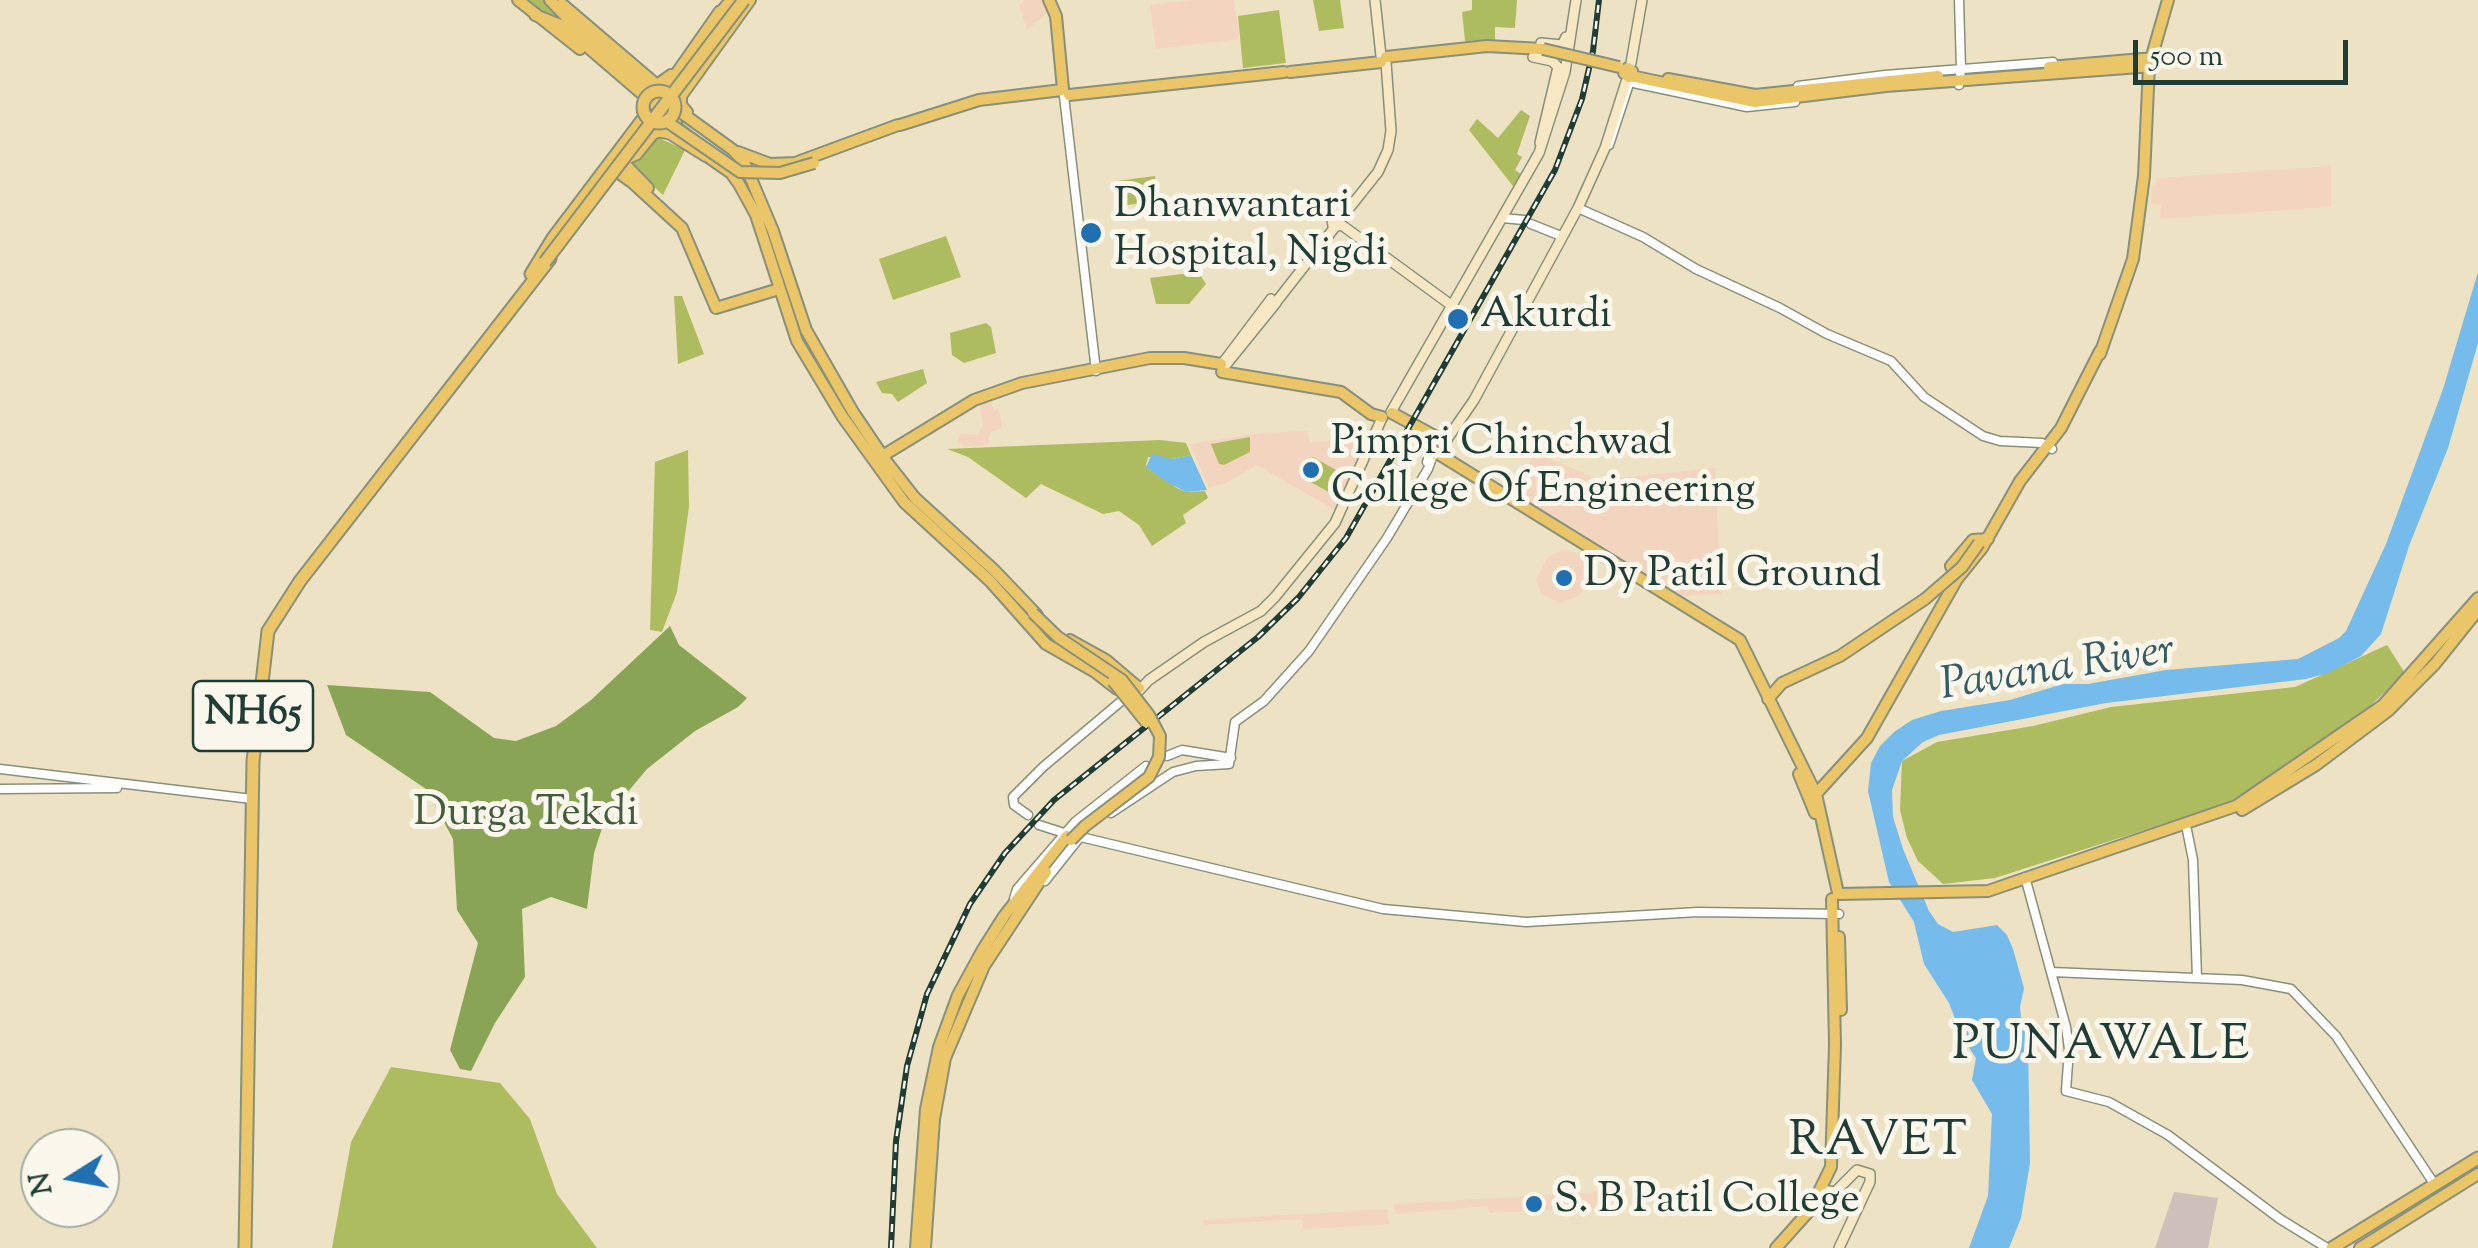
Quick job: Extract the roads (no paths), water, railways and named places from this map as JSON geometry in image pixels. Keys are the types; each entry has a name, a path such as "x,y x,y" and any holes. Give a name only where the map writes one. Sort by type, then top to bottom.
{"highway":[{"name":"NH65","path":"243,1248 250,799 260,648 269,617 741,0"},
{"path":"625,168 655,117 724,22"},
{"path":"655,117 649,95 670,97"},
{"path":"625,168 629,136 655,117"},
{"path":"532,276 545,249 625,168 653,133 670,133 704,155"},
{"name":"NH65","path":"532,276 608,183 625,168"},
{"path":"2328,1248 2478,1158"},
{"path":"2344,1248 2478,1158"}],"main road":[{"path":"518,0 612,74 655,117 731,173 756,215"},
{"path":"724,22 741,0"},
{"path":"670,97 681,96 741,0"},
{"path":"1051,0 1064,35 1066,93"},
{"path":"1222,367 1384,161 1391,140 1377,0"},
{"path":"536,15 563,26 662,113 734,167 756,215 797,341 842,416 914,498 995,571 1046,644 1094,672 1128,701 1149,680 1204,642 1261,611 1331,530 1377,432 1548,142 1558,116 1576,0"},
{"path":"1539,52 1541,44 1566,43 1576,0"},
{"path":"1438,447 1474,400 1579,206 1626,73 1642,0"},
{"path":"1811,790 1832,778 1867,738 1957,579 2050,447 2082,394 2134,252 2144,176 2150,62 2169,0"},
{"path":"556,2 575,26 676,116 747,161 775,165 801,162 979,100 1487,50 1539,52 1689,87 1755,95 1886,79 1962,78 2150,62"},
{"path":"556,2 747,161 806,330 883,460"},
{"path":"556,2 747,161"},
{"path":"1539,52 1558,67 1540,130 1539,153"},
{"path":"655,117 740,172 780,173 900,127"},
{"path":"625,168 682,228 718,307 779,290"},
{"path":"1336,223 1450,307"},
{"path":"883,460 988,397 1098,368 1169,362 1344,388 1426,438 1477,484 1732,638 1744,651 1767,695 1811,790 1836,897 1831,1172 1812,1218 1784,1248"},
{"path":"1767,695 1782,683 1840,656 1923,597 1962,567 1983,540"},
{"path":"1836,897 1995,890 2187,830 2243,806 2316,765 2388,711 2435,664 2477,603"},
{"path":"1030,616 1106,660 1139,688"},
{"path":"916,1248 926,1108 939,1046 958,995 982,951 1047,865 1085,826 1149,777 1156,768 1161,747 1156,725 1122,680 1030,616"},
{"path":"2026,880 2243,806"},
{"path":"925,1248 942,1071 958,1022 1014,910"},
{"path":"1824,1191 1835,1192 1857,1170 1870,1174 1870,1182 1839,1248"},
{"path":"2360,1248 2478,1174"},
{"path":"1776,1248 1824,1191"}],"street":[{"path":"1959,0 1962,78"},
{"path":"1066,93 1098,368"},
{"path":"1579,206 1639,233 1827,334 1891,361 1924,398 1978,434 1990,440 2050,447"},
{"path":"1502,218 1527,222 1561,236"},
{"path":"1230,760 1234,724 1264,702 1309,652 1388,538 1438,447"},
{"path":"1028,815 1014,806 1012,797 1043,767 1128,701"},
{"path":"1167,756 1182,750 1230,760"},
{"path":"1146,766 1064,834 1016,889 1014,910 1028,906 1081,837 1130,798 1174,772 1230,760"},
{"path":"0,769 87,785"},
{"path":"0,789 131,786 250,799"},
{"path":"1039,824 1064,834 1383,909 1526,922 1698,912 1836,914"},
{"path":"2187,830 2192,860 2196,978"},
{"path":"2026,880 2068,1042 2066,1091 2109,1102 2168,1135 2280,1219 2328,1248"},
{"path":"2052,972 2242,980 2291,989 2336,1036 2434,1182"}],"water":[{"path":"2478,272 2478,343 2448,448 2409,546 2381,634 2361,656 2306,679 2106,703 1939,735 1923,742 1902,761 1892,790 1893,817 1929,911 1938,924 1953,932 1997,925 2013,949 2024,988 2020,1007 2022,1030 2028,1042 2030,1163 2021,1218 2009,1248 1969,1248 1988,1196 1992,1114 1972,1080 1976,1058 1924,964 1914,922 1889,882 1868,791 1871,763 1894,732 1912,720 1941,711 2010,700 2063,684 2088,684 2166,670 2298,659 2339,638 2346,631 2386,544 2443,389"},
{"path":"1152,454 1172,459 1191,455 1207,490 1186,492 1167,482 1146,467"}],"railway":[{"path":"891,1248 896,1141 907,1066 927,994 970,904 1005,853 1054,800 1258,637 1298,598 1346,538 1555,170 1582,99 1599,0"}],"place":[{"name":"Dhanwantari Hospital, Nigdi","path":"1091,233"},
{"name":"Akurdi","path":"1458,319"},
{"name":"Pimpri Chinchwad College Of Engineering","path":"1311,470"},
{"name":"Dy Patil Ground","path":"1564,578"},
{"name":"S. B Patil College","path":"1534,1204"}],"district":[{"name":"PUNAWALE","path":"2102,1050"},
{"name":"RAVET","path":"1879,1146"}],"water label":[{"name":"Pavana River","path":"2058,672"}],"park label":[{"name":"Durga Tekdi","path":"526,817"}]}
